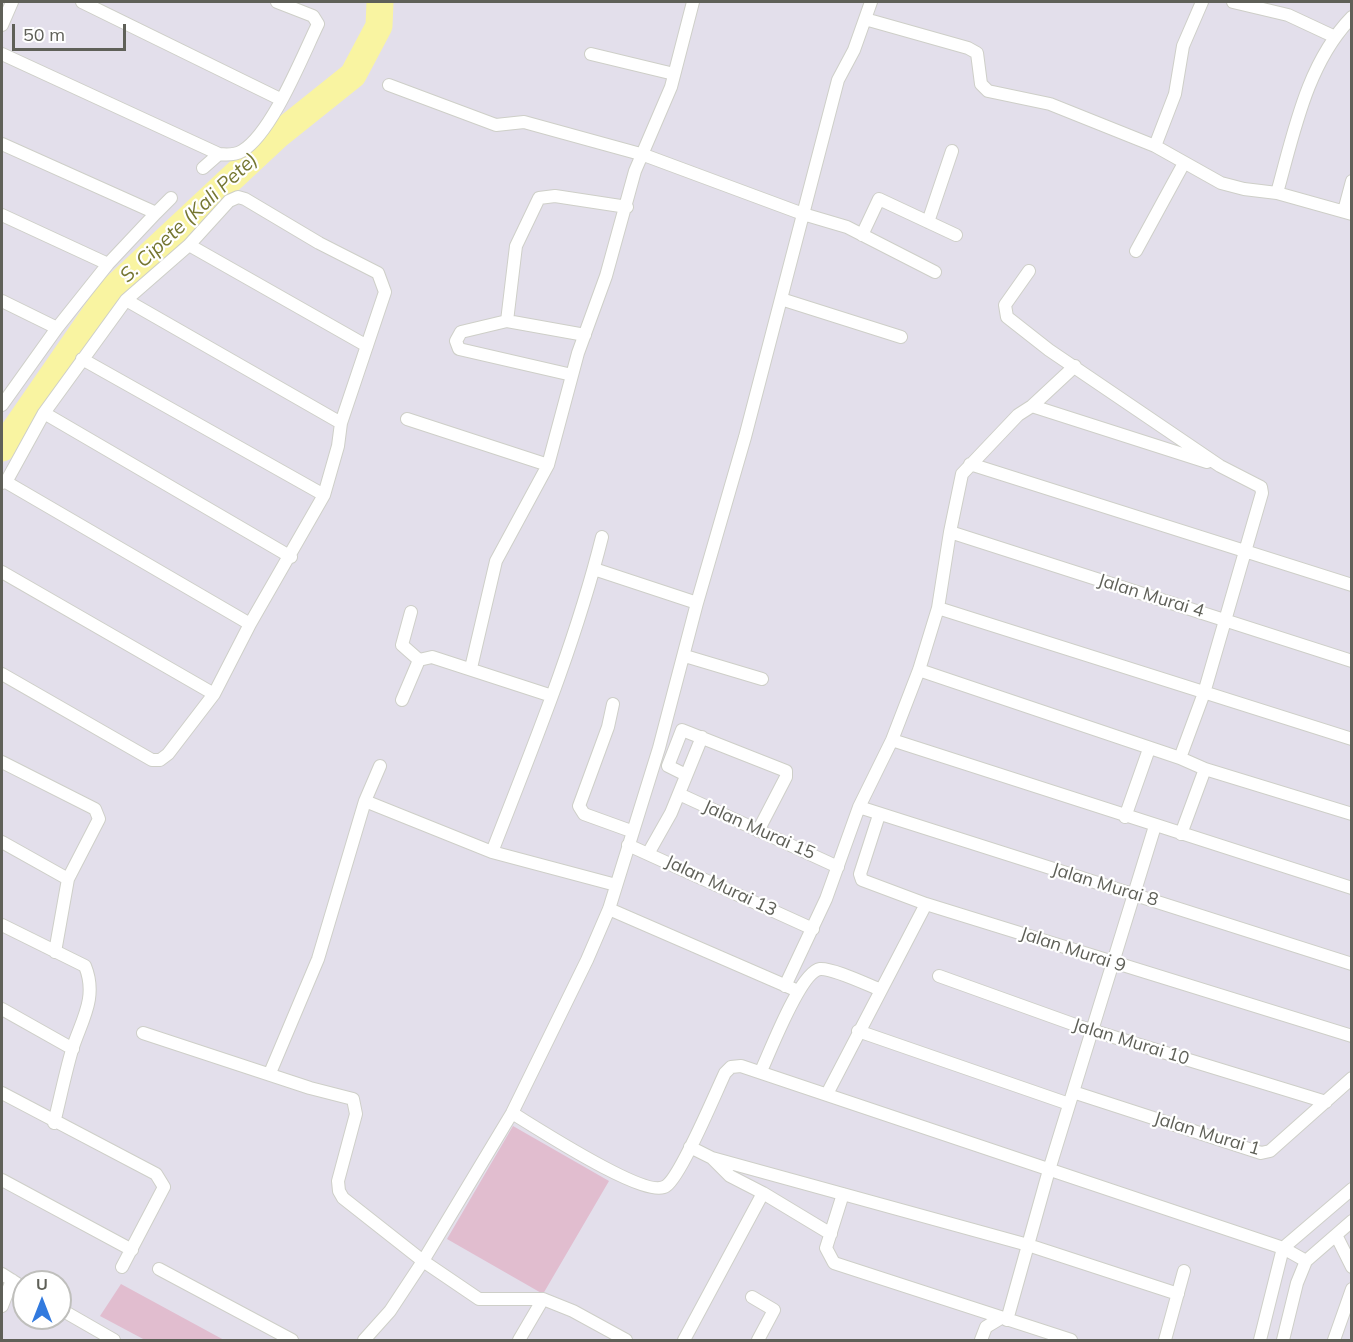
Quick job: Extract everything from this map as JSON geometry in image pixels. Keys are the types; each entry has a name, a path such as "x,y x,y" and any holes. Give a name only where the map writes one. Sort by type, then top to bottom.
{"street":[{"path":"2,25 12,2"},
{"path":"82,2 280,99"},
{"path":"2,54 219,154 235,154 243,150 268,123 318,24 313,16 277,2"},
{"path":"471,668 496,561 548,465 572,375 627,207 635,171 644,155 674,74 693,2"},
{"path":"364,1341 390,1311 423,1261 512,1113 587,960 609,909 631,831 648,789 685,656 697,603 781,299 838,80 854,50 871,2"},
{"path":"1155,146 1175,94 1184,46 1202,2"},
{"path":"1233,2 1288,15 1333,36"},
{"path":"1276,193 1301,108 1324,51 1333,36 1352,17"},
{"path":"865,19 969,48 977,53 981,84 988,91 1050,104 1155,146 1221,183 1276,193 1348,213 1352,182"},
{"path":"591,54 674,74"},
{"path":"389,85 496,125 524,122 644,155 803,214 847,227 935,272"},
{"path":"2,144 156,213"},
{"path":"928,222 952,151"},
{"path":"203,168 219,154"},
{"path":"1136,251 1184,163"},
{"path":"507,321 516,246 539,198 555,196 627,207"},
{"path":"2,674 152,760 160,760 168,754 214,694 250,624 291,557 324,495 341,423 385,292 378,273 372,268 319,243 238,197 229,201 189,245 126,300 44,413 4,483 250,624"},
{"path":"3,399 108,264 171,198"},
{"path":"862,235 879,199 956,236"},
{"path":"2,215 108,264"},
{"path":"189,245 367,346"},
{"path":"1029,271 1005,305 1007,317 1049,350 1220,466 1261,487 1262,493 1204,693 1180,758"},
{"path":"781,299 901,337"},
{"path":"2,300 57,328"},
{"path":"126,300 341,423"},
{"path":"572,375 465,351 456,346 456,341 461,332 507,321 585,335"},
{"path":"82,359 324,495"},
{"path":"785,986 813,929 859,807 892,740 919,670 938,608 962,474 969,464 1018,415 1032,406 1075,366"},
{"path":"1032,406 1220,466"},
{"path":"44,413 291,557"},
{"path":"407,419 548,465"},
{"path":"969,464 1245,549 1352,585"},
{"name":"Jalan Murai 4","path":"950,532 1224,618 1352,661"},
{"path":"492,852 552,696 594,569 602,537"},
{"path":"594,569 697,603"},
{"path":"2,572 214,694"},
{"path":"938,608 1352,739"},
{"path":"411,612 402,645 419,660"},
{"path":"685,656 762,679"},
{"path":"419,660 432,657 552,696"},
{"path":"402,700 419,660"},
{"path":"919,670 1180,758 1205,769 1352,814"},
{"path":"613,704 608,727 579,806 584,814 631,831"},
{"path":"686,775 668,765 680,730 786,771 786,777 758,831"},
{"path":"649,852 679,794 702,737"},
{"path":"892,740 1125,817 1352,888"},
{"path":"1125,817 1149,749"},
{"path":"2,762 95,809 98,814 99,819 68,879 55,952"},
{"path":"270,1073 318,959 365,801 380,766"},
{"path":"1181,834 1205,769"},
{"name":"Jalan Murai 15","path":"679,794 838,867"},
{"path":"365,801 492,852 616,885"},
{"name":"Jalan Murai 8","path":"859,807 1352,963"},
{"name":"Jalan Murai 9","path":"879,815 860,878 926,904 1352,1036"},
{"path":"981,1341 986,1327 1004,1319 1155,826"},
{"path":"2,842 68,879"},
{"name":"Jalan Murai 13","path":"628,845 649,852 813,929"},
{"path":"827,1094 926,904"},
{"path":"609,909 798,991"},
{"path":"2,925 85,966 89,976 91,990 87,1014 72,1049 54,1123"},
{"path":"761,1071 798,991 812,972 823,969 881,990"},
{"name":"Jalan Murai 10","path":"939,976 1092,1030 1326,1102"},
{"path":"2,1009 72,1049"},
{"name":"Jalan Murai 1","path":"858,1031 1071,1098 1261,1153 1270,1151 1352,1078"},
{"path":"143,1033 353,1099 356,1114 338,1181 339,1191 343,1198 423,1261 479,1299 543,1299 573,1311 626,1340"},
{"path":"512,1113 612,1172 649,1188 658,1189 667,1186 690,1147 725,1073 731,1067 741,1066 1283,1248 1306,1261"},
{"path":"2,1094 156,1174 163,1182 164,1187 122,1268"},
{"path":"690,1147 712,1158 1028,1245 1178,1293"},
{"path":"712,1158 730,1176 831,1234"},
{"path":"2,1180 132,1250"},
{"path":"1260,1341 1283,1248 1352,1189"},
{"path":"684,1341 763,1193"},
{"path":"843,1194 826,1248 834,1263 1055,1338 1071,1341"},
{"path":"1283,1341 1297,1283 1306,1261 1352,1221"},
{"path":"1336,1235 1352,1267"},
{"path":"159,1269 292,1341"},
{"path":"1165,1341 1184,1270"},
{"path":"2,1306 7,1277"},
{"path":"1334,1341 1352,1289"},
{"path":"752,1297 774,1310 758,1341"},
{"path":"519,1341 543,1299"},
{"path":"72,1316 114,1341"}],"shaded area":[{"path":"513,1126 609,1181 543,1294 447,1239"},
{"path":"121,1284 224,1340 145,1340 100,1316"}],"waterway":[{"name":"S. Cipete (Kali Pete)","path":"2,448 110,292 278,135 353,75 379,26 380,2"}]}
